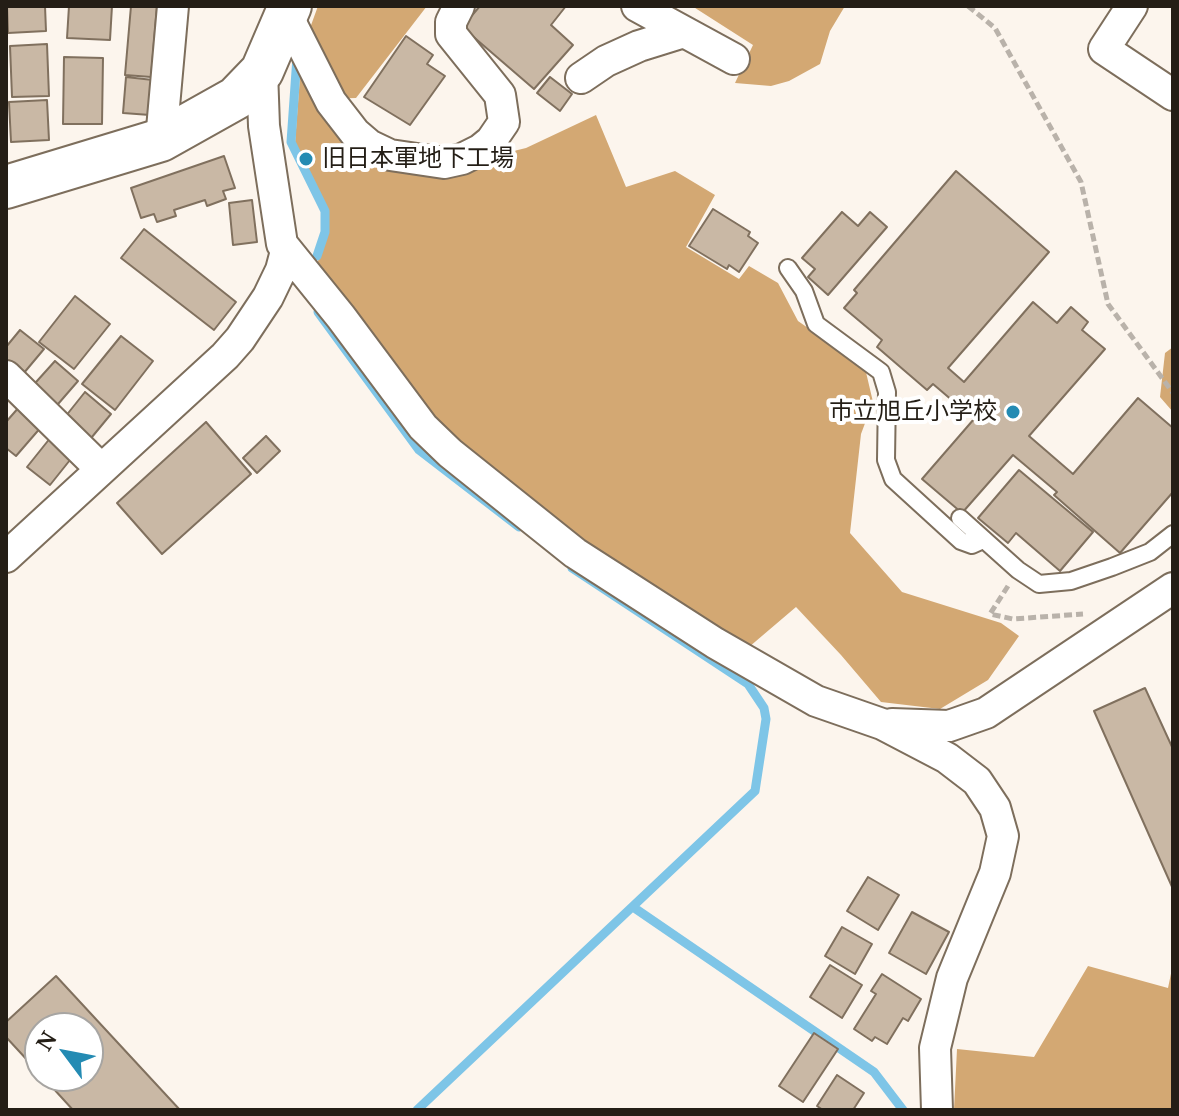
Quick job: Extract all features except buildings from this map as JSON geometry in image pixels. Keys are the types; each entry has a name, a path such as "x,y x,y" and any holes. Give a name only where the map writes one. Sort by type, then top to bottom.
{"street":[{"path":"161,140 173,6"},
{"path":"288,10 331,102 355,133 369,145 390,155 444,163 480,150 491,141 504,122 500,95 451,34 451,22 459,6"},
{"path":"637,6 734,59"},
{"path":"1132,6 1104,49 1173,95"},
{"path":"6,187 161,140 236,98 262,71 288,10"},
{"path":"581,78 617,56 684,32"},
{"path":"262,71 264,126 282,244 423,427 450,453 563,544 715,643 816,701 882,724 947,758 977,781 995,808 1003,836 995,873 952,978 935,1048 937,1110"},
{"path":"6,557 97,465 225,356 268,297 286,251"},
{"path":"6,376 97,465"},
{"path":"882,724 949,726 986,713 1173,588"}],"lane":[{"path":"788,268 804,291 816,324 881,372 887,392 886,460 893,479 961,541 972,545 983,540"},
{"path":"960,518 1018,570 1039,584 1071,581 1150,552 1173,534"}],"path":[{"path":"968,6 995,28 1081,182 1108,304 1173,393"},
{"path":"1018,570 990,614 1013,619 1090,613"}],"shaded area":[{"path":"318,6 427,6 356,98 323,99 333,123 444,168 526,148 596,115 626,187 675,171 715,195 686,247 739,279 749,266 778,283 798,321 865,368 873,402 861,434 850,533 902,592 1001,623 1019,636 988,680 940,709 881,702 796,607 749,647 581,546 431,419 317,264 328,232 328,210 295,143 302,50"},
{"path":"692,6 845,6 830,31 820,64 789,81 771,86 735,83 753,45"},
{"path":"1173,347 1173,412 1160,397 1165,353"},
{"path":"1173,964 1173,1110 954,1110 957,1049 1034,1057 1088,966 1168,988"}],"waterway":[{"path":"297,57 291,142 325,211 325,232 317,256"},
{"path":"318,312 419,450 519,527"},
{"path":"417,1110 755,791 766,719 764,708 748,684 572,568"},
{"path":"633,907 874,1072 903,1110"}],"place":[{"name":"旧日本軍地下工場","path":"306,159"},
{"name":"市立旭丘小学校","path":"1013,412"}]}
